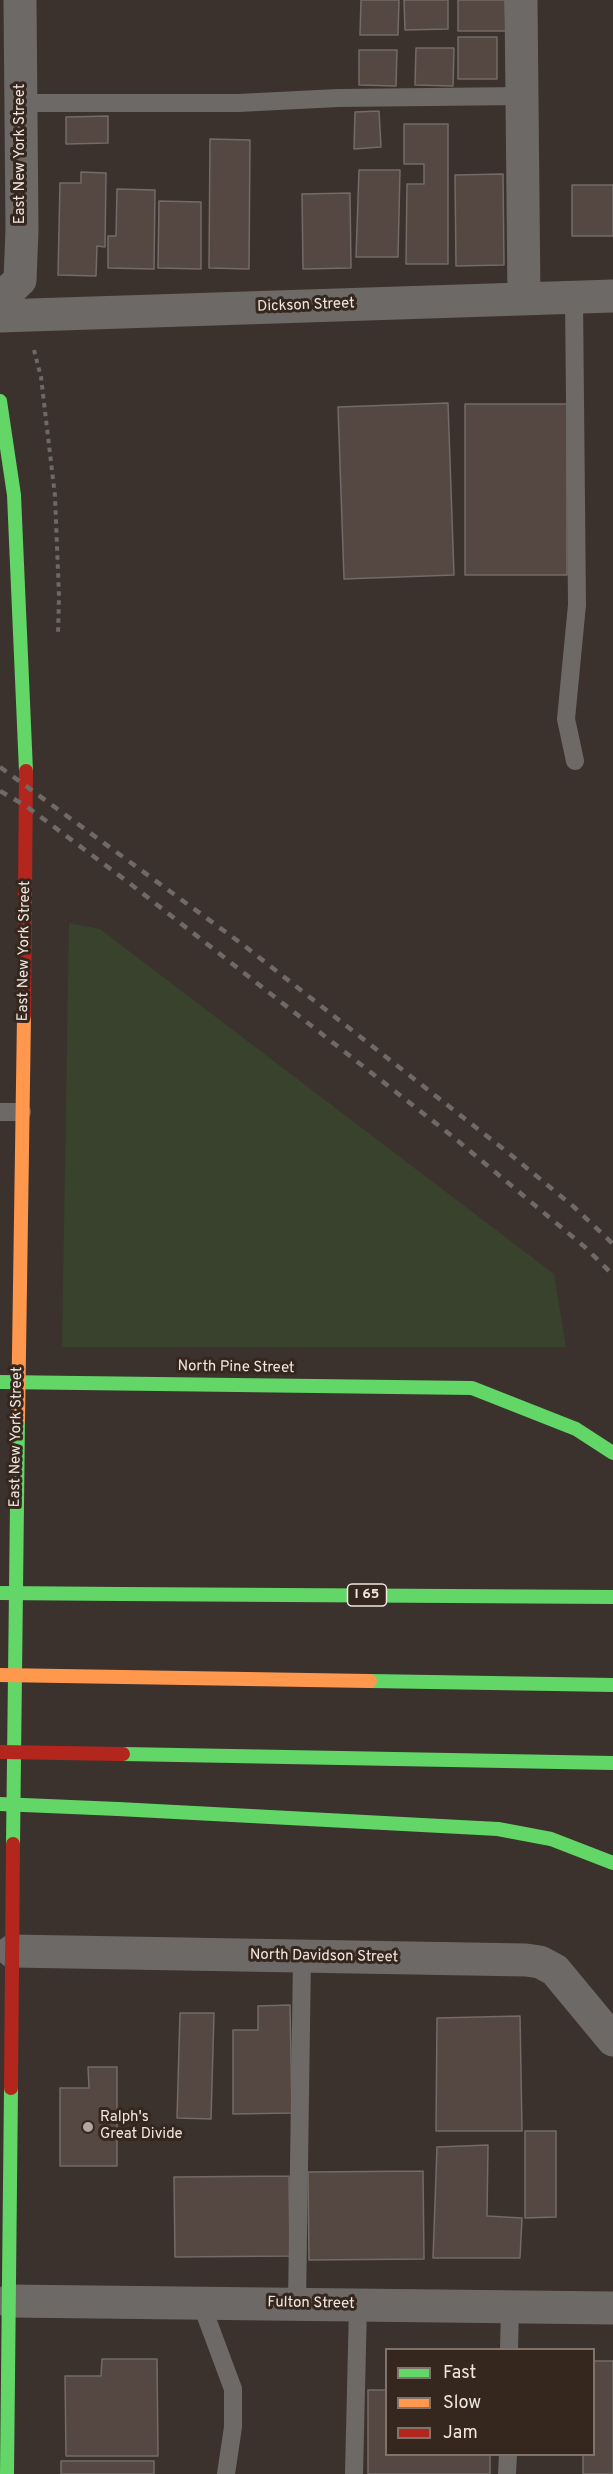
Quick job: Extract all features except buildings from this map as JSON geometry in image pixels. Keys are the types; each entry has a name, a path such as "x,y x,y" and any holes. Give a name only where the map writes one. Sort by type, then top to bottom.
{"main road":[{"name":"East New York Street","path":"0,401 14,495 26,774 18,1381 6,1951 9,2301 7,2474"},
{"name":"North Pine Street","path":"0,1382 472,1388 576,1429 613,1453"},
{"name":"I 65","path":"0,1593 613,1597"},
{"path":"0,1675 613,1685"},
{"path":"0,1752 613,1763"},
{"path":"0,1804 498,1829 551,1839 613,1863"}],"street":[{"name":"East New York Street","path":"0,299 20,280 22,230 20,0"},
{"path":"521,0 524,299"},
{"name":"Dickson Street","path":"0,316 613,296"},
{"name":"North Davidson Street","path":"6,1951 540,1962 555,1970 613,2040"},
{"name":"Fulton Street","path":"9,2301 613,2308"}],"lane":[{"path":"21,103 238,103 338,98 522,96"},
{"path":"574,297 577,605 566,718 576,761"},
{"path":"0,1112 22,1112"},
{"path":"297,2303 302,1957"},
{"path":"201,2303 233,2389 233,2427 226,2474"},
{"path":"354,2474 358,2305"},
{"path":"509,2348 510,2307"},
{"path":"507,2474 508,2456"}],"green space":[{"path":"69,923 100,929 554,1274 566,1347 62,1347"}],"railway":[{"path":"0,767 242,944 511,1155 574,1207 613,1244"},
{"path":"0,791 26,806 128,882 452,1136 586,1248 613,1275"}],"traffic: fast":[{"path":"0,401 14,495 26,771"},
{"path":"0,1382 472,1388 576,1429 613,1453"},
{"path":"13,1844 18,1420"},
{"path":"0,1593 120,1594"},
{"path":"120,1594 613,1597"},
{"path":"370,1681 613,1685"},
{"path":"123,1754 613,1763"},
{"path":"0,1804 118,1809"},
{"path":"118,1809 498,1829 551,1839 613,1863"},
{"path":"7,2474 11,2088"}],"traffic: slow":[{"path":"18,1420 24,1016"},
{"path":"0,1675 123,1677"},
{"path":"123,1677 370,1681"}],"traffic: jam":[{"path":"24,1016 26,771"},
{"path":"0,1752 123,1754"},
{"path":"11,2088 13,1844"}],"place":[{"name":"Ralph's Great Divide","path":"88,2127"}]}
